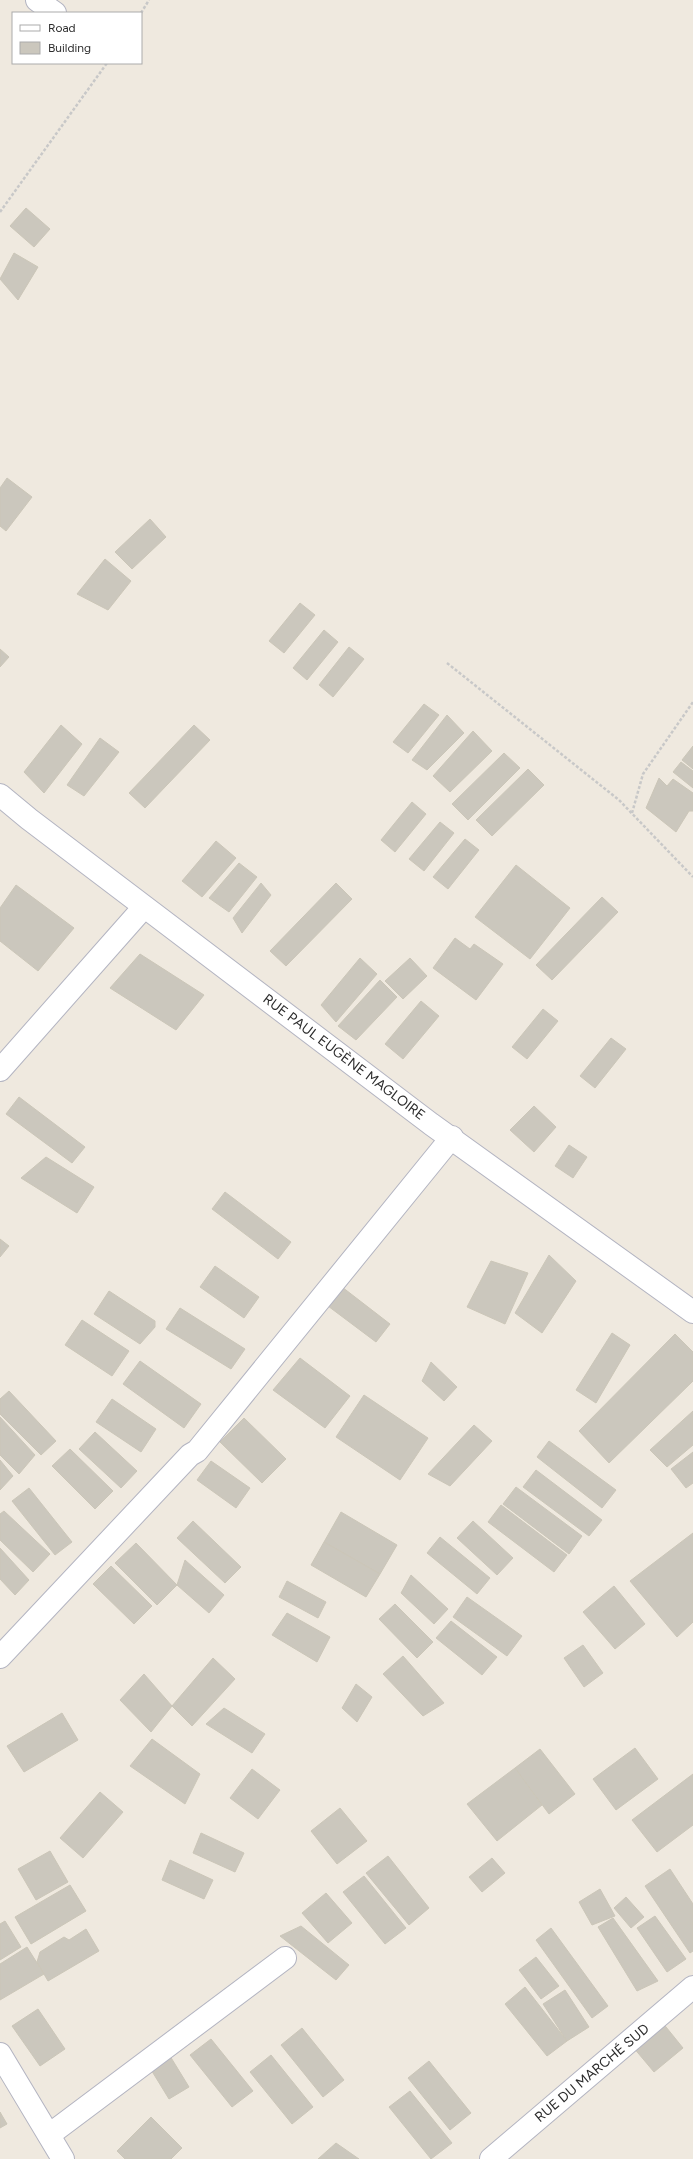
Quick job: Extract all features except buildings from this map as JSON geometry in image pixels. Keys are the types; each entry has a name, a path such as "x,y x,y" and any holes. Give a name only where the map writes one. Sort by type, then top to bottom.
{"street":[{"path":"37,0 54,12"},
{"name":"RUE PAUL EUGÈNE MAGLOIRE","path":"0,795 144,907 431,1124 452,1137 693,1312"},
{"path":"0,1070 144,907"},
{"path":"0,1658 190,1454 197,1451 452,1137"},
{"path":"49,2135 285,1958"},
{"name":"RUE DU MARCHÉ SUD","path":"491,2159 693,1987"},
{"path":"0,2054 63,2159"}],"path":[{"path":"142,12 149,0"},
{"path":"0,212 106,64"},
{"path":"447,663 619,800 654,839 693,878"},
{"path":"632,813 643,774 693,702"}]}
